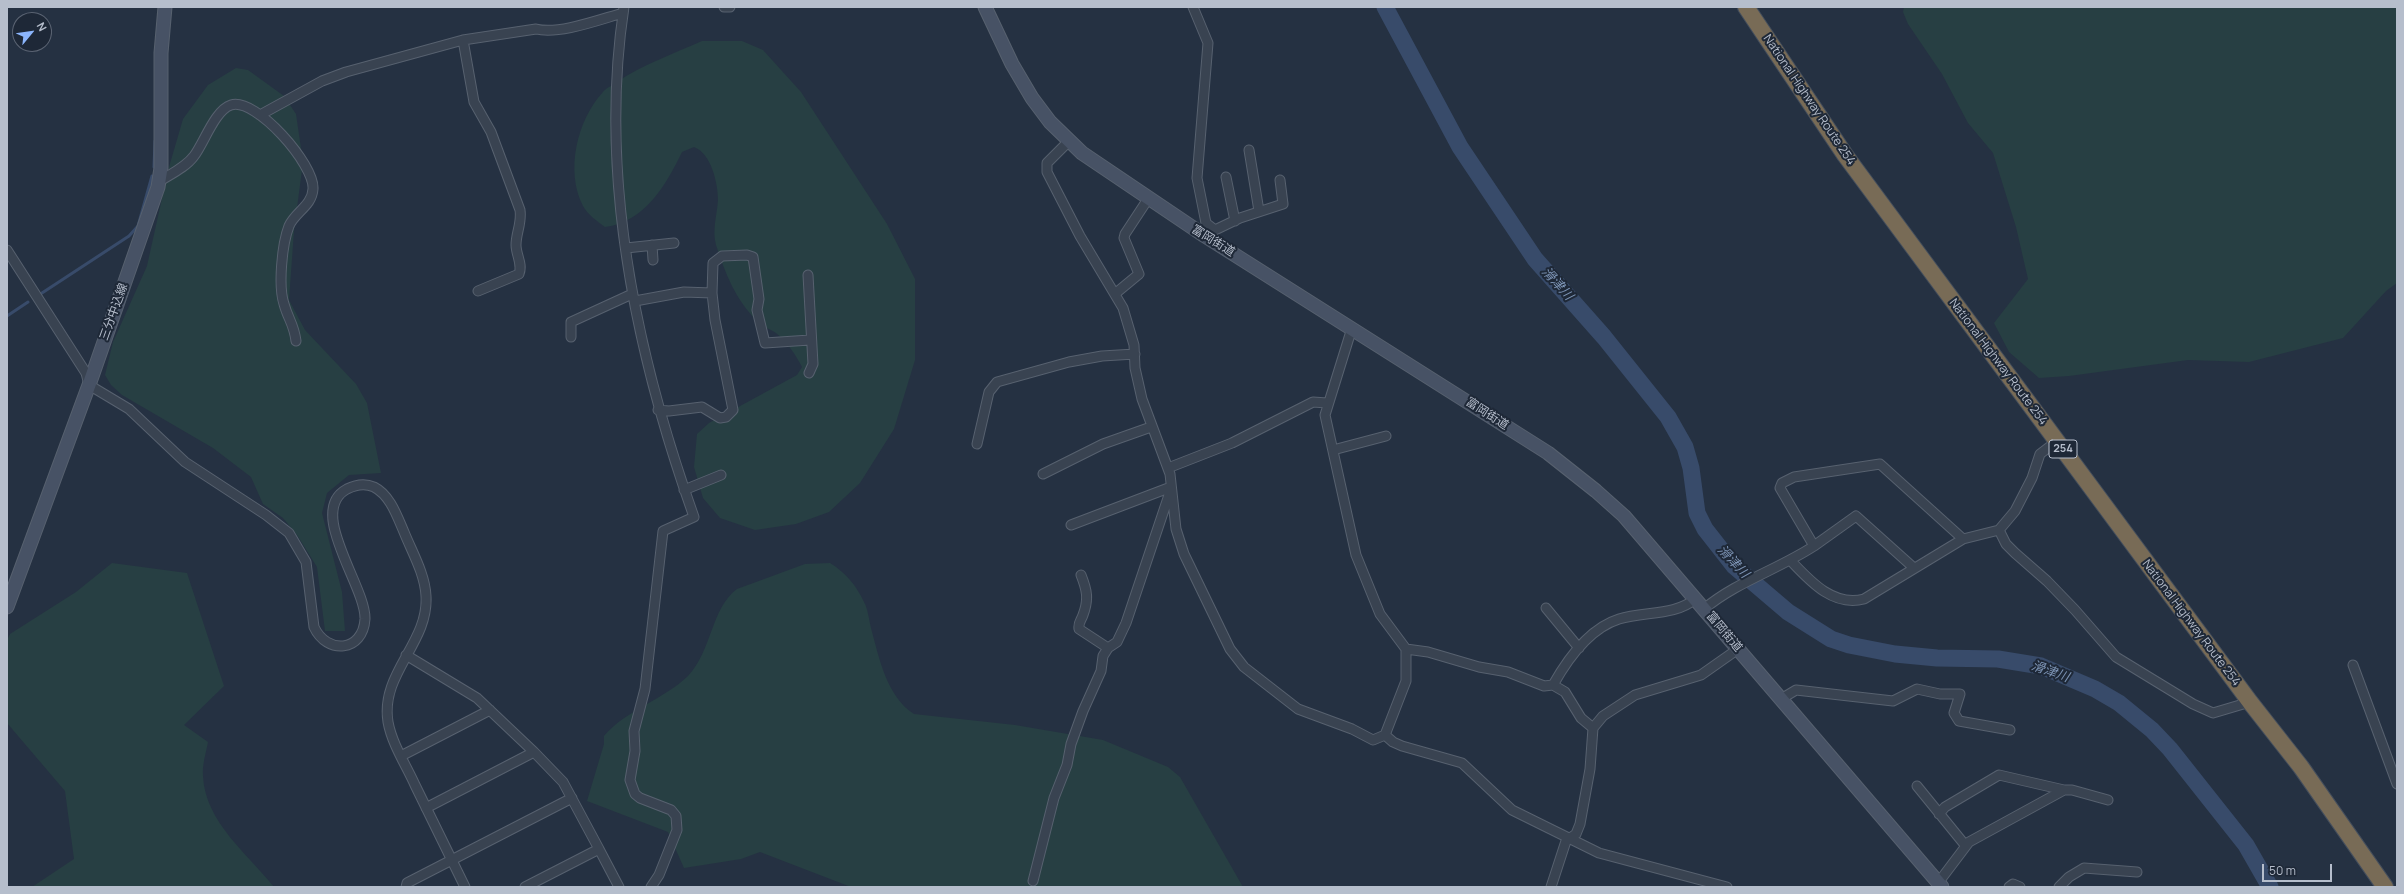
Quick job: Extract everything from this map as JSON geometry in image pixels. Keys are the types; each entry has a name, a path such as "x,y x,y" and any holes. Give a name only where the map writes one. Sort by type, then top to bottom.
{"highway":[{"name":"National Highway Route 254","path":"1746,7 1845,155 2250,702 2301,767 2385,887"}],"street":[{"name":"三分中込線","path":"7,606 89,384 154,203 160,181 161,52 165,7"},
{"path":"724,7 730,7"},
{"name":"富岡街道","path":"985,7 1022,82 1040,110 1069,141 1096,164 1148,199 1205,230 1573,472 1624,516 1940,885"},
{"path":"1193,7 1208,43 1197,178 1205,230 1215,230 1235,221 1283,204 1280,180"},
{"path":"260,114 322,81 346,72 463,40 536,29 544,30 568,27 624,10 615,111 626,248 633,298 658,410 694,517 663,531 645,689 634,731 635,751 630,780 632,788 640,798 671,810 677,822 677,830 659,875 651,887"},
{"path":"463,40 474,102 491,132 520,210 522,220 516,245 520,270 518,274 478,291"},
{"path":"160,181 184,166 194,157 225,108 239,104 260,114 296,153 312,177 313,189 310,201 289,225 284,254 281,294 284,306 294,325 296,341"},
{"path":"1069,141 1047,163 1047,172 1094,262 1116,293 1123,308 1135,354 1138,384 1151,427 1168,468 1172,487 1176,529 1184,554 1209,609 1236,658 1270,688 1307,714 1336,722 1373,740 1385,735 1406,681 1406,649 1380,614 1356,555 1325,415 1327,403 1352,328"},
{"path":"1249,150 1259,212"},
{"path":"1226,176 1235,221"},
{"path":"1116,293 1139,274 1124,238 1125,234 1148,199"},
{"path":"626,248 674,243"},
{"path":"652,245 653,260"},
{"path":"7,250 86,373 89,384 129,409 185,462 266,515 289,532 306,562 314,627 318,634 330,645 345,646 357,638 363,630 365,620 362,602 334,527 333,505 337,498 353,486 362,484 380,491 391,506 421,573 426,596 422,624 391,685 387,711 390,731 465,887"},
{"path":"658,410 669,411 702,407 720,418 726,417 733,410 712,293 713,263 716,259 722,256 747,255 753,257 755,262 759,299 757,310 765,343 810,340"},
{"path":"808,275 810,340 813,364 809,373"},
{"path":"571,336 571,322 633,298 684,292 712,293"},
{"path":"977,444 989,392 997,382 1069,362 1102,356 1135,354"},
{"path":"1168,468 1232,443 1314,402 1327,403"},
{"path":"1043,474 1103,444 1151,427"},
{"path":"1333,450 1386,436"},
{"path":"1789,562 1809,580 1830,595 1854,601 1872,594 1963,539 1999,530 2015,511 2032,478 2040,454 2056,441"},
{"path":"1814,546 1783,497 1780,488 1782,482 1794,477 1880,464 1963,539"},
{"path":"684,490 721,475"},
{"path":"1071,525 1172,487"},
{"path":"1032,881 1054,798 1067,765 1071,744 1083,712 1101,672 1103,656 1108,648 1117,642 1126,623 1172,487"},
{"path":"1553,685 1579,648 1596,631 1619,619 1666,611 1688,605 1700,604 1718,598 1789,562 1856,516 1914,568"},
{"path":"1999,530 2006,544 2047,581 2123,663 2193,704 2213,713 2250,702"},
{"path":"1081,575 1088,593 1083,615 1078,622 1079,629 1108,648"},
{"path":"1546,608 1579,648"},
{"path":"1406,649 1428,652 1479,667 1508,672 1544,686 1553,685 1566,692 1581,718 1593,728"},
{"path":"1550,887 1566,841 1576,834 1580,824 1586,797 1593,728 1603,716 1635,695 1701,675 1738,649"},
{"path":"406,655 477,698 563,782 619,887"},
{"path":"2353,665 2397,784"},
{"path":"1781,699 1796,690 1893,701 1917,689 1940,694 1955,693 1960,694 1954,713 1959,721 2010,730"},
{"path":"401,756 490,710"},
{"path":"1385,735 1393,742 1402,746 1462,763 1512,810 1599,853 1727,887"},
{"path":"426,808 534,752"},
{"path":"1939,814 1948,805 1999,774 2064,790 2072,790 2108,800"},
{"path":"1918,786 1965,845"},
{"path":"1940,885 1965,845 2064,790"},
{"path":"406,887 407,883 572,798"},
{"path":"525,887 599,849"},
{"path":"2059,887 2069,877 2084,868 2136,872"},
{"path":"2009,887 2013,884 2020,887"}],"green space":[{"path":"1904,7 2397,7 2397,283 2386,291 2343,338 2249,362 2188,360 2069,376 2039,378 2009,352 1994,323 2028,279 2016,227 1993,153 1968,123 1942,74 1908,24 1903,12"},
{"path":"702,41 742,41 763,50 801,92 887,224 915,279 915,360 894,429 860,483 829,512 796,524 755,530 720,518 703,498 694,467 697,434 709,423 797,375 802,367 784,340 776,333 760,324 750,313 732,286 716,245 715,228 718,193 715,177 705,155 694,147 682,152 661,189 643,210 632,218 619,224 605,227 590,215 583,206 575,177 576,146 580,131 586,117 603,92 638,70"},
{"path":"236,68 248,70 284,96 296,114 303,162 294,231 289,300 305,330 356,384 367,403 381,473 349,475 327,493 322,513 342,592 345,631 325,631 317,567 297,535 283,518 263,504 251,477 213,448 122,395 111,385 105,375 113,342 147,266 169,167 183,119 208,85"},
{"path":"112,563 187,573 224,686 184,725 208,742 203,776 206,793 211,808 219,823 274,887 32,887 74,859 65,791 7,723 7,640 10,634 76,592"},
{"path":"830,563 846,575 861,596 866,608 877,652 885,676 897,698 905,707 914,714 1015,725 1103,740 1168,767 1180,777 1243,887 851,887 760,852 741,859 684,868 668,832 587,801 604,744 604,736 623,719 667,692 688,676 702,655 716,618 728,597 737,589 805,564"}],"waterway":[{"name":"滑津川","path":"1385,7 1460,147 1535,259 1604,337 1668,417 1685,447 1691,468 1697,513 1705,529 1734,566 1788,612 1831,639 1849,645 1895,654 1937,658 1998,659 2041,666 2095,689 2119,703 2152,730 2170,749 2246,845 2270,887"},
{"path":"154,167 155,141"},
{"path":"42,293 129,236 138,226 152,176"},
{"path":"7,316 28,302"}]}
